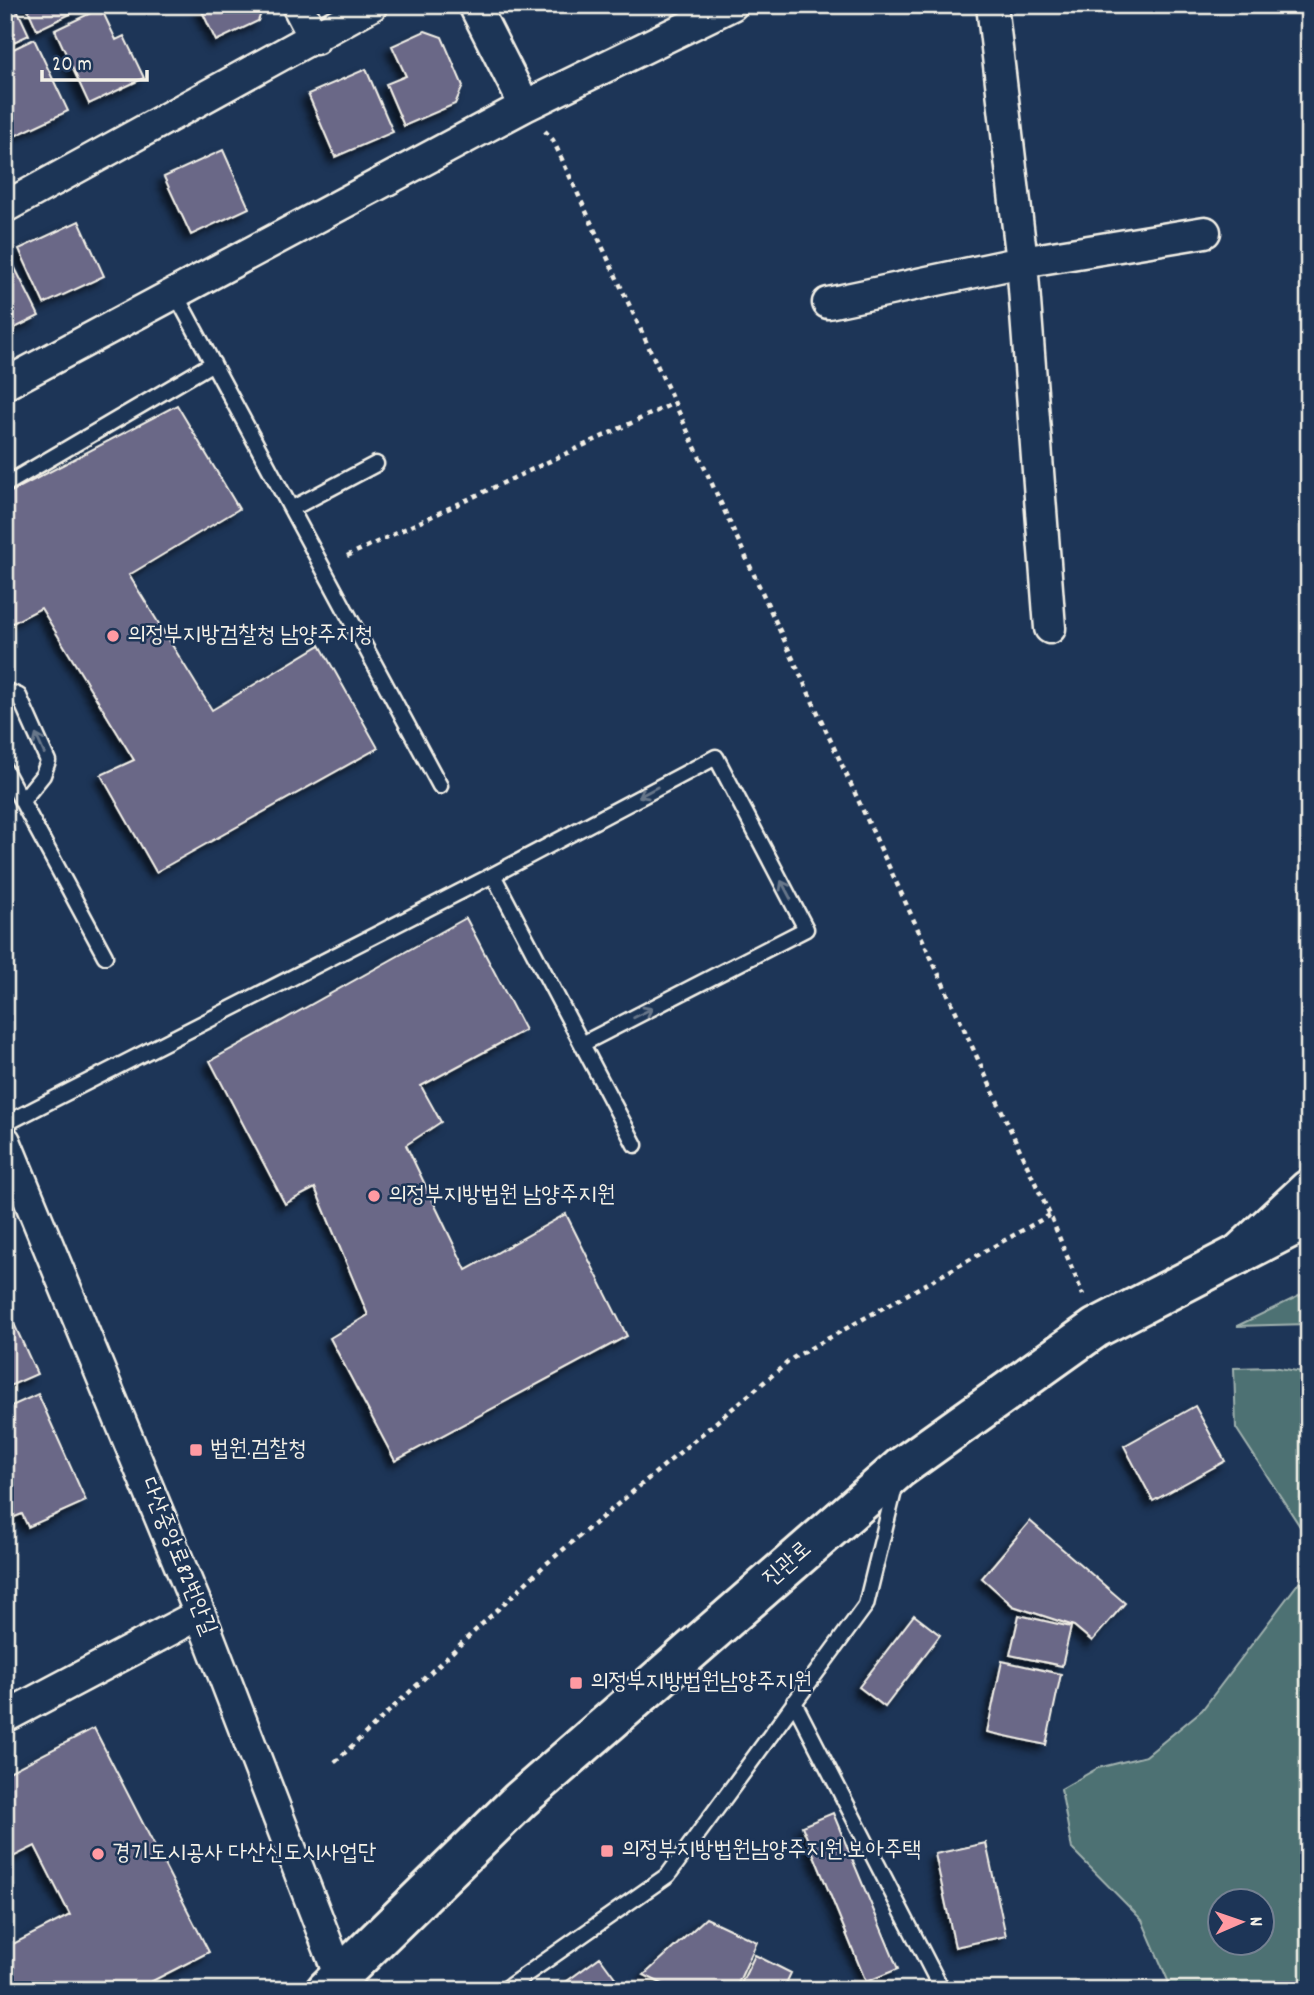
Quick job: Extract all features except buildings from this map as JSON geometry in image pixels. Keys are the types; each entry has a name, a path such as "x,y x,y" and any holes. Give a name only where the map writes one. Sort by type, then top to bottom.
{"main road":[{"path":"1238,1255 1309,1189"},
{"name":"진관로","path":"344,1986 520,1800 900,1468 1096,1328 1309,1218"}],"street":[{"path":"297,5 315,39"},
{"path":"5,207 315,39 372,5"},
{"path":"474,5 525,106"},
{"path":"5,384 525,106 732,5"},
{"path":"992,5 1022,262 1049,628"},
{"path":"828,303 1022,262 1205,232"},
{"name":"다산중앙로82번안길","path":"5,1141 200,1614 344,1986"},
{"path":"5,1717 200,1614"}],"lane":[{"path":"175,293 440,786"},
{"path":"5,485 213,363"},
{"path":"291,509 376,464"},
{"path":"5,690 19,696 48,761 43,775 22,801"},
{"path":"5,1124 493,875 716,757 806,929 582,1044"},
{"path":"5,770 105,956"},
{"path":"493,875 635,1144"},
{"path":"505,1990 668,1875 866,1605 900,1468"},
{"path":"794,1702 942,1990"}],"path":[{"path":"525,106 553,141 1050,1215 1096,1328"},
{"path":"347,556 674,403"},
{"path":"335,1762 547,1564 793,1358 1050,1215"}],"green space":[{"path":"1309,1291 1309,1324 1237,1326"},
{"path":"1273,1367 1309,1373 1309,1565 1301,1528 1236,1428 1234,1368"},
{"path":"1309,1569 1309,1990 1172,1990 1142,1920 1072,1849 1061,1789 1098,1768 1146,1756 1202,1710"}],"place":[{"name":"의정부지방검찰청 남양주지청","path":"113,636"},
{"name":"의정부지방법원 남양주지원","path":"374,1196"},
{"name":"법원.검찰청","path":"196,1450"},
{"name":"의정부지방법원남양주지원","path":"576,1683"},
{"name":"의정부지방법원남양주지원.보아주택","path":"607,1851"},
{"name":"경기도시공사 다산신도시사업단","path":"98,1854"}]}
